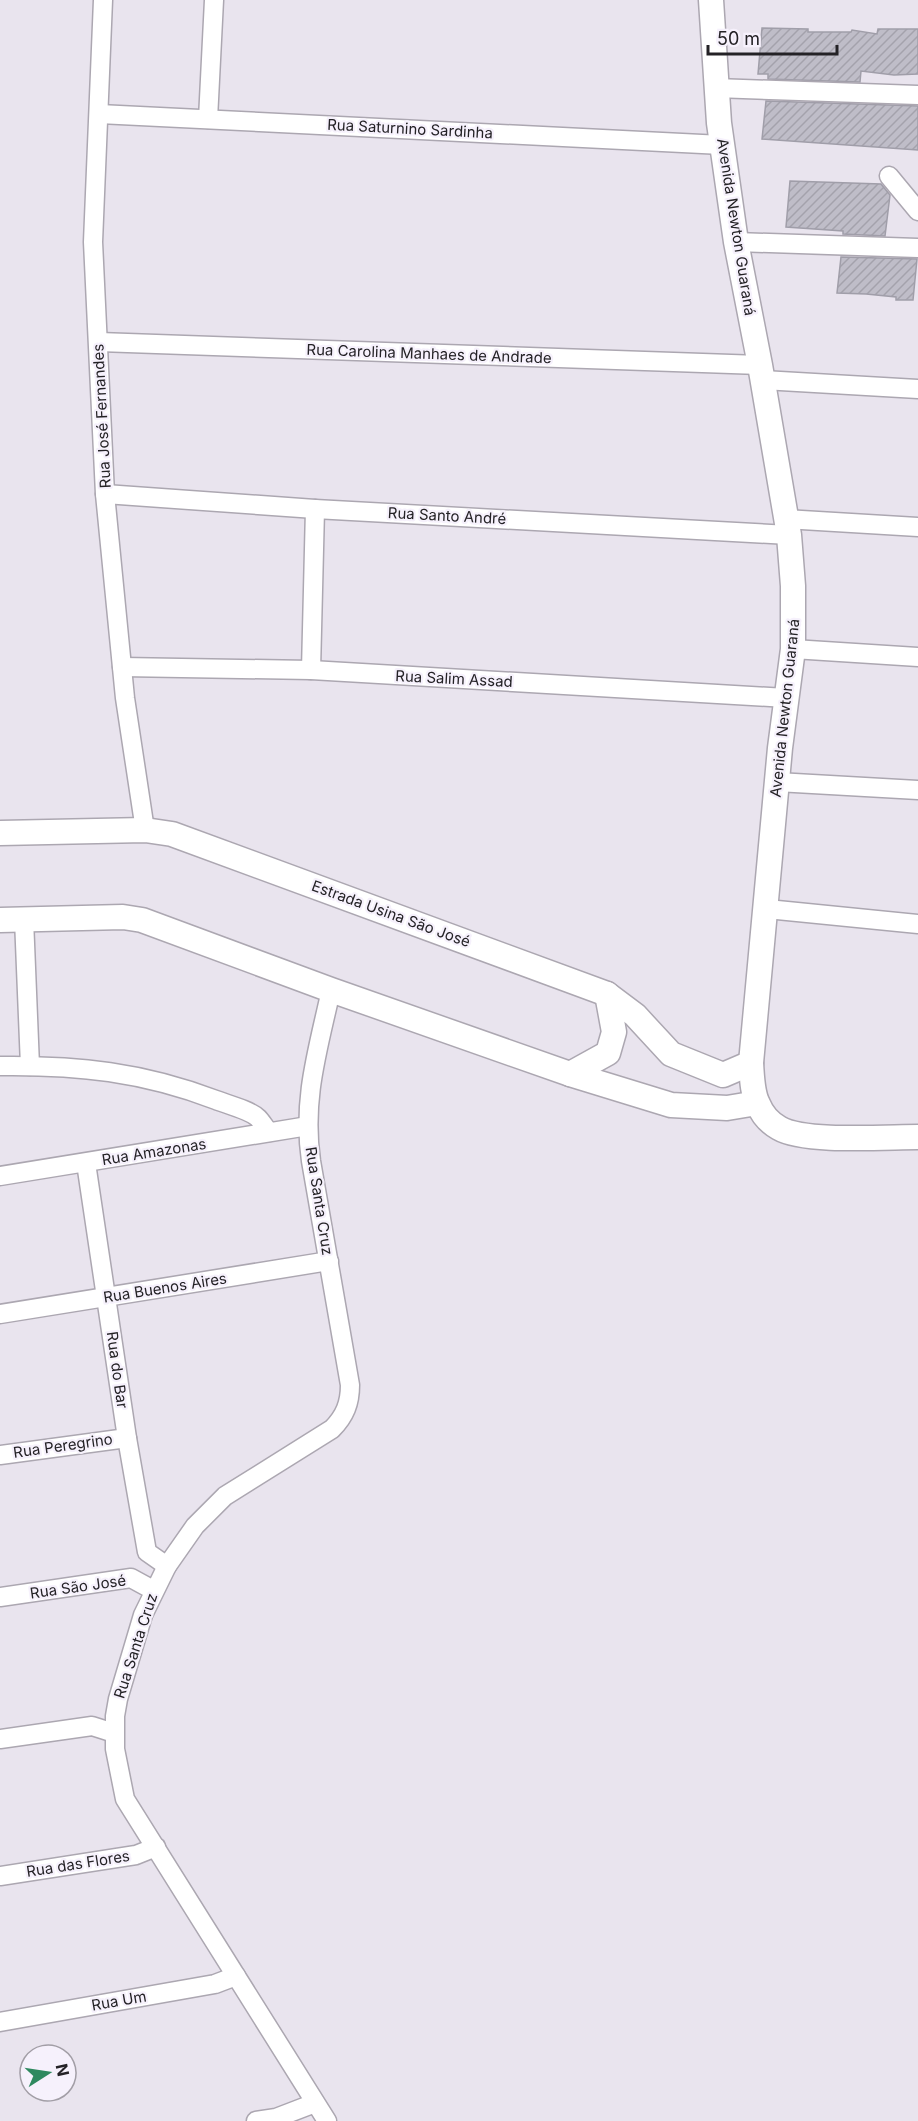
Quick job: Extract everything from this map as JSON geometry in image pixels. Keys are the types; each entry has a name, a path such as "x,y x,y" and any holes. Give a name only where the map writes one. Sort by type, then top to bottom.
{"main road":[{"name":"Avenida Newton Guaraná","path":"711,0 715,88 722,145 736,242 787,527 794,586 793,649 777,782 752,1063 757,1103"},
{"name":"Estrada Usina São José","path":"0,833 145,830 172,834 607,994 635,1014 671,1054 723,1075 752,1063"},
{"path":"0,920 123,917 142,920 331,990 570,1074 671,1105 727,1108 757,1103 768,1119 780,1129 799,1135 918,1137"},
{"path":"570,1074 608,1053 614,1032 607,994"}],"street":[{"name":"Rua José Fernandes","path":"103,0 93,242 105,494 122,667 145,830"},
{"path":"208,118 214,0"},
{"path":"715,88 918,95"},
{"name":"Rua Saturnino Sardinha","path":"99,114 722,145"},
{"path":"889,176 918,211"},
{"path":"736,242 918,248"},
{"name":"Rua Carolina Manhaes de Andrade","path":"99,342 761,373 918,390"},
{"name":"Rua Santo André","path":"105,494 315,509 787,527 918,527"},
{"path":"311,670 315,509"},
{"path":"793,649 918,657"},
{"name":"Rua Salim Assad","path":"122,667 311,670 786,698"},
{"path":"777,782 918,790"},
{"path":"767,909 918,924"},
{"path":"24,919 30,1066"},
{"name":"Rua Santa Cruz","path":"327,2121 125,1799 117,1766 114,1732 118,1699 143,1615 153,1590 167,1566 195,1526 225,1496 324,1435 340,1421 345,1412 350,1384 311,1161 308,1126 310,1086 331,990"},
{"path":"0,1066 92,1069 162,1082 188,1089 257,1116 269,1132"},
{"name":"Rua Amazonas","path":"0,1176 308,1126"},
{"name":"Rua do Bar","path":"87,1163 127,1437 147,1552 167,1566"},
{"name":"Rua Buenos Aires","path":"0,1314 329,1261"},
{"name":"Rua Peregrino","path":"0,1455 127,1437"},
{"name":"Rua São José","path":"0,1597 131,1578 153,1590"},
{"path":"0,1739 92,1725 114,1732"},
{"name":"Rua das Flores","path":"0,1876 136,1855 156,1847"},
{"name":"Rua Um","path":"0,2022 215,1984 236,1976"},
{"path":"256,2121 276,2118 315,2103"}],"building":[{"path":"762,28 808,29 808,32 851,32 852,30 877,34 878,29 918,29 918,74 894,75 861,71 860,82 768,79 768,74 758,74"},
{"path":"766,101 918,106 918,150 762,139"},
{"path":"790,181 881,184 890,195 885,236 843,234 843,231 786,227"},
{"path":"841,257 917,259 913,300 837,293"}]}
